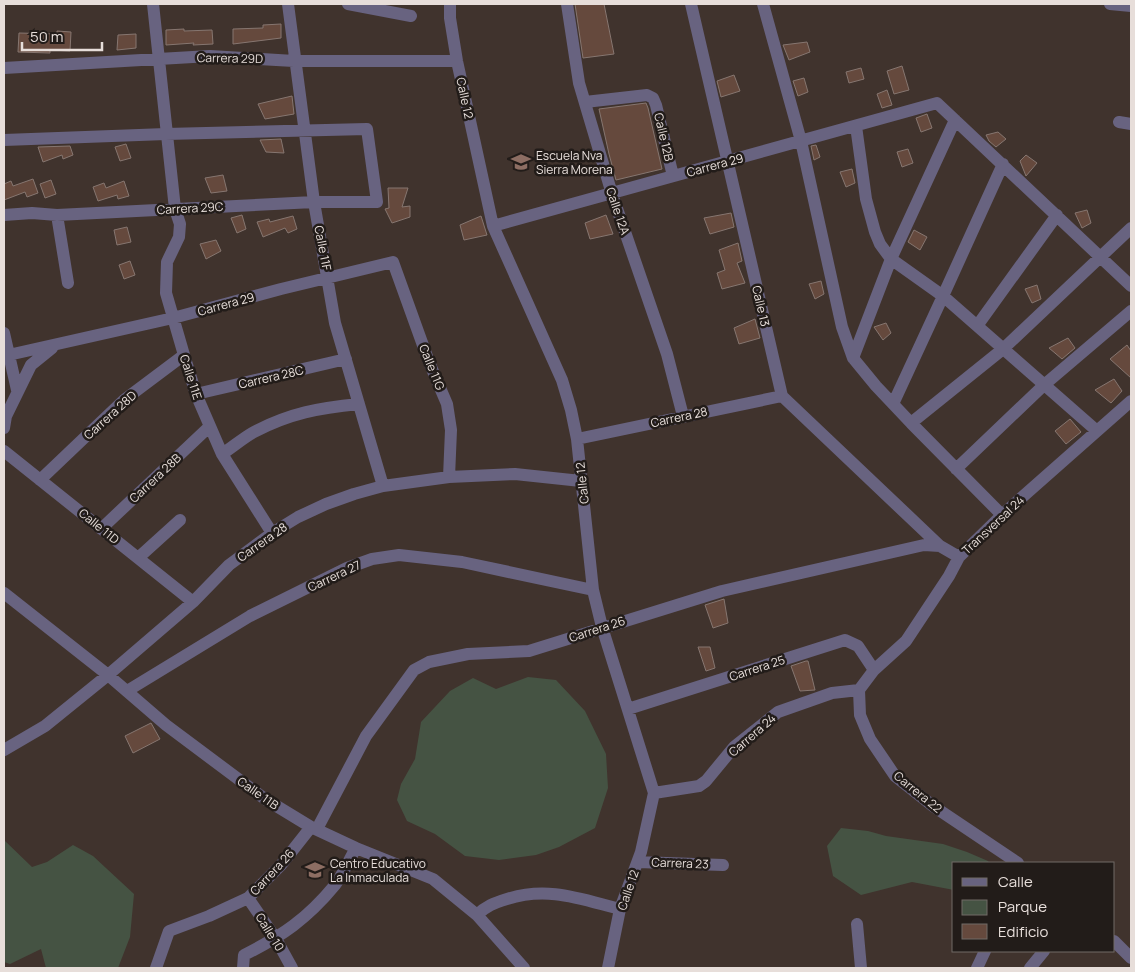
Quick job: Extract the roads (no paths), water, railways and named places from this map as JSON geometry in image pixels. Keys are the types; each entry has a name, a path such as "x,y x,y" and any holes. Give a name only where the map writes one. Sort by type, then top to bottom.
{"street":[{"name":"Calle 11E","path":"153,4 175,209 180,224 179,237 167,262 166,293 196,394 209,427 222,454 272,532"},
{"name":"Calle 11F","path":"288,4 314,202 335,323 383,486"},
{"path":"348,4 411,16"},
{"name":"Calle 12","path":"450,4 450,18 457,61 493,226 562,380 572,410 577,438 593,590 602,627 654,793 641,852 620,909 608,968"},
{"name":"Calle 12A","path":"567,4 579,83 612,194 667,354 683,416"},
{"name":"Calle 13","path":"691,4 782,396"},
{"path":"763,4 801,141 842,327 853,358 910,423 1002,515"},
{"path":"1110,4 1131,6"},
{"name":"Carrera 29D","path":"4,68 210,56 294,61 457,61"},
{"name":"Calle 12B","path":"585,102 647,95 653,98 673,176"},
{"name":"Carrera 29","path":"493,226 937,103 955,120"},
{"path":"853,358 891,259 955,120 1131,286"},
{"path":"856,126 866,199 875,232 887,255 943,296 1097,431"},
{"name":"Carrera 29C","path":"4,214 32,213 57,215 314,202 377,202 367,129 304,130"},
{"path":"4,140 304,130"},
{"path":"893,404 1003,164"},
{"path":"57,215 68,283"},
{"path":"977,326 1057,215"},
{"path":"910,423 1003,349 1131,228"},
{"name":"Carrera 29","path":"6,356 173,318 392,262"},
{"name":"Calle 11G","path":"392,262 447,404 451,430 449,477"},
{"path":"956,469 1044,385 1131,311"},
{"path":"4,333 6,356 17,390"},
{"name":"Carrera 29","path":"4,428 6,416 17,390 31,365 58,343"},
{"name":"Carrera 28D","path":"40,480 124,400 184,355"},
{"name":"Carrera 28C","path":"196,394 346,359"},
{"path":"782,396 940,546 959,557"},
{"name":"Carrera 28","path":"577,438 782,396"},
{"name":"Transversal 24","path":"858,690 874,670 906,641 949,576 959,557 1002,515 1131,401"},
{"path":"222,454 253,433 286,417 322,408 359,404"},
{"name":"Carrera 28B","path":"101,529 209,427"},
{"name":"Calle 11D","path":"4,451 193,602"},
{"name":"Carrera 28","path":"4,750 45,726 108,675 193,602 229,565 272,532 326,504 383,486 449,477 515,474 581,481"},
{"path":"138,558 180,520"},
{"name":"Carrera 26","path":"156,968 169,931 209,916 248,898 314,828 366,736 414,670 429,662 468,654 529,651 722,591 915,547 940,546"},
{"name":"Carrera 27","path":"127,691 250,616 347,568 372,559 399,555 462,562 593,590"},
{"name":"Calle 11B","path":"4,593 108,675 166,725 265,799 314,828 356,848 433,879 477,915 524,968"},
{"name":"Carrera 25","path":"628,709 845,640 858,646 874,670"},
{"name":"Carrera 24","path":"654,793 699,786 706,781 734,747 778,712 832,693 858,690"},
{"name":"Carrera 22","path":"858,690 860,714 870,739 895,776 934,806 1017,862"},
{"path":"243,968 244,955 276,939 309,914 336,883 356,848"},
{"name":"Carrera 23","path":"638,862 723,865"},
{"path":"477,915 487,906 524,894 557,893 620,909"},
{"name":"Calle 10","path":"248,898 276,939 292,968"},
{"path":"857,924 861,968"},
{"path":"1115,941 1131,960 1129,968"},
{"path":"977,968 985,952"},
{"path":"1030,968 1043,952"}],"place":[{"name":"Escuela Nva Sierra Morena","path":"521,162"},
{"name":"Centro Educativo La Inmaculada","path":"315,870"}]}
